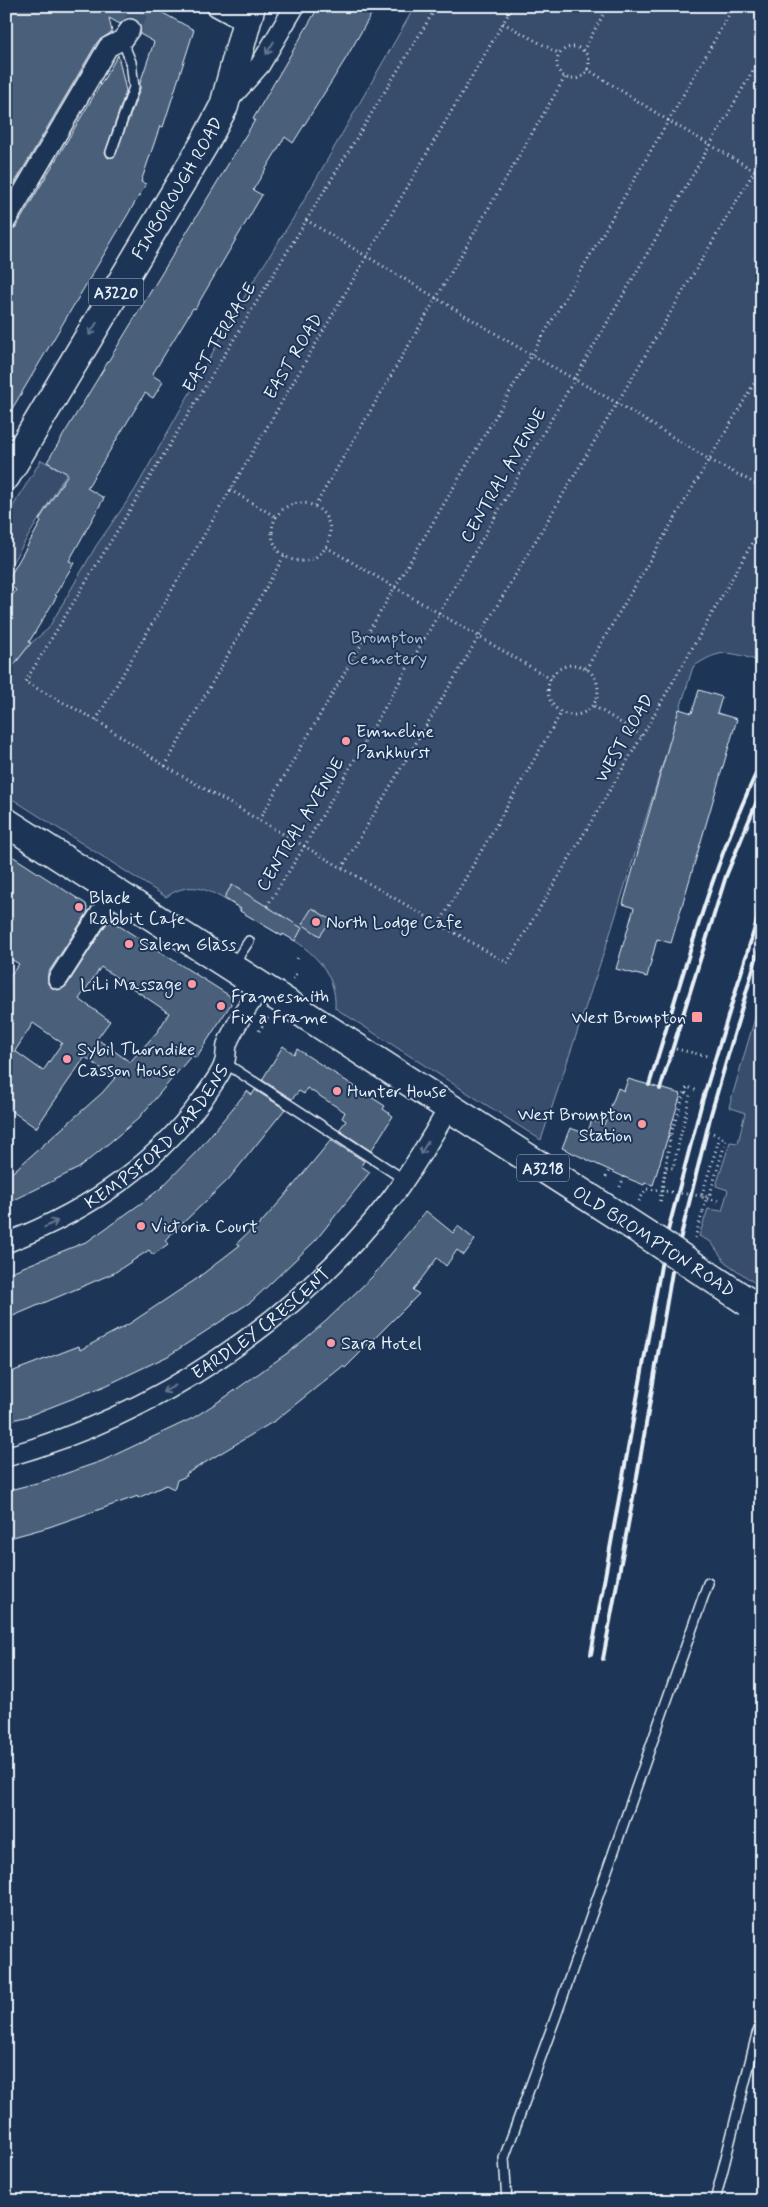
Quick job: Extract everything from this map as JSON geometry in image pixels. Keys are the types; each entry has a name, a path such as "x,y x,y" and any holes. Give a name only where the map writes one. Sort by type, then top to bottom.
{"main road":[{"name":"FINBOROUGH ROAD","path":"6,476 204,144 224,106 249,15"},
{"name":"OLD BROMPTON ROAD","path":"6,822 450,1106 755,1306"}],"street":[{"path":"216,6 249,15"},
{"name":"FINBOROUGH ROAD","path":"224,106 260,65 295,6"},
{"path":"6,221 108,47 126,35"},
{"path":"58,979 115,890"},
{"name":"KEMPSFORD GARDENS","path":"6,1243 49,1226 86,1206 126,1178 155,1153 178,1129 214,1084 225,1063 228,1043 261,986"},
{"name":"EARDLEY CRESCENT","path":"6,1457 68,1435 132,1409 178,1385 221,1356 316,1284 390,1200 405,1180 450,1106"}],"lane":[{"path":"111,152 134,87 126,35"},
{"path":"231,966 249,941"},
{"path":"225,1063 405,1180"},
{"path":"507,2201 504,2158 556,2016 708,1583"},
{"path":"715,2201 757,2034 762,2024"}],"path":[{"name":"EAST TERRACE","path":"96,720 25,682 437,6"},
{"name":"EAST ROAD","path":"96,720 513,6"},
{"path":"583,50 608,6"},
{"path":"259,820 394,586 533,356 734,6"},
{"path":"503,23 560,54"},
{"path":"568,48 583,50 588,59 587,69 581,76 566,77 558,69 557,64 560,54 568,48"},
{"name":"CENTRAL AVENUE","path":"266,906 304,847 762,55"},
{"path":"587,69 669,121 762,174"},
{"path":"315,506 566,77"},
{"path":"342,868 762,158"},
{"path":"306,220 533,356 617,403 710,460 762,488"},
{"path":"586,669 762,370"},
{"path":"230,490 276,517"},
{"path":"298,503 315,506 328,520 330,538 326,547 320,555 311,560 292,560 284,556 273,542 272,525 276,517 281,510 298,503"},
{"name":"WEST ROAD","path":"439,924 506,963 642,736 762,526"},
{"path":"326,547 550,679"},
{"path":"165,766 284,556"},
{"path":"570,665 586,669 593,674 599,690 594,706 588,711 575,716 561,713 555,708 548,694 550,679 562,668 570,665"},
{"path":"594,706 642,736"},
{"path":"96,720 165,766 439,924 561,713"},
{"path":"676,1049 707,1056"},
{"path":"685,1093 690,1095 673,1168 666,1167 660,1201 669,1137 687,1087 698,1091"},
{"path":"696,1235 726,1140 711,1132"},
{"path":"639,1200 646,1190 663,1190 708,1197 718,1201 701,1197 720,1136"},
{"path":"606,1177 609,1170"},
{"path":"620,1186 624,1177"}],"green space":[{"name":"Brompton Cemetery","path":"415,6 762,6 762,662 726,653 712,656 693,667 610,934 541,1140 335,1008 335,995 327,973 313,955 294,940 284,934 282,936 239,910 230,902 203,889 186,888 166,897 6,795 6,675 31,643 48,629 96,546 135,490 248,290 299,209"},
{"path":"41,460 67,473 7,571 6,518"},
{"path":"762,994 762,1288 725,1262 711,1242 699,1236 708,1209 722,1211 728,1190 716,1186 730,1142 738,1143 745,1113 729,1107"}],"building":[{"path":"6,6 150,6 194,30 163,127 160,126 141,182 146,184 6,419 6,232 16,227 118,55 126,91 105,153 108,158 115,156 140,89 140,83 154,42 140,34 140,25 136,20 126,19 120,24 109,18 112,32 98,41 6,198"},
{"path":"319,6 376,6 293,143 285,137 253,190 262,195 195,309 193,308 152,375 163,382 153,398 145,393 87,488 104,498 69,561 74,563 55,595 57,596 29,642 31,643 6,675 6,605 16,590 6,583 41,522 39,520 68,474 47,462 255,120 253,119"},
{"path":"699,690 722,697 717,713 737,719 671,943 657,939 647,977 616,969 634,908 623,904 679,709 692,713"},
{"path":"6,852 86,904 88,912 48,973 48,984 52,988 58,990 67,985 107,923 113,922 230,996 231,1004 196,1058 192,1055 138,1119 79,1168 6,1204 6,1178 102,1093 115,1078 85,1057 36,1128 6,1107 6,981 19,964 6,956","holes":["101,967 169,1013 158,1031 130,1062 97,1039 110,1021 79,999","33,1023 62,1043 43,1071 15,1051"]},
{"path":"232,885 302,928 295,941 283,934 282,936 240,911 241,909 224,898"},
{"name":"North Lodge Cafe","path":"312,908 331,920 320,936 302,924"},
{"name":"Hunter House","path":"283,1046 294,1054 297,1049 385,1106 383,1109 393,1116 371,1151 339,1130 346,1121 342,1118 345,1112 307,1088 304,1094 299,1091 292,1099 262,1080"},
{"name":"West Brompton Station","path":"628,1079 681,1094 653,1185 645,1183 644,1185 624,1177 562,1148 570,1128 587,1134 592,1120 604,1125 618,1088 624,1091"},
{"path":"255,1090 285,1109 228,1180 165,1240 168,1244 153,1255 149,1250 114,1273 6,1319 6,1274 88,1241 147,1199 161,1188 199,1149 247,1091 252,1095"},
{"path":"331,1140 364,1161 361,1166 370,1172 316,1240 252,1301 168,1356 105,1386 28,1416 6,1422 6,1374 79,1346 80,1350 129,1324 195,1280 240,1245 237,1243 256,1225 258,1226"},
{"path":"426,1211 453,1233 458,1226 475,1240 464,1255 457,1250 446,1266 437,1258 413,1290 419,1294 345,1368 343,1366 276,1420 186,1474 187,1476 177,1480 174,1489 166,1485 138,1498 138,1496 49,1527 6,1539 6,1491 44,1481 102,1461 193,1418 227,1396 293,1349 326,1321 372,1277"}],"tunnel":[{"path":"130,29 142,6"}],"railway":[{"path":"649,1085 713,880 744,800 762,761"},
{"path":"660,1089 726,876 762,789"},
{"path":"591,1654 666,1238 702,1102 762,904"},
{"path":"603,1659 672,1272 711,1114 762,938"}],"place":[{"name":"Emmeline Pankhurst","path":"346,741"},
{"name":"Black Rabbit Cafe","path":"79,907"},
{"name":"North Lodge Cafe","path":"316,922"},
{"name":"Salem Glass","path":"129,944"},
{"name":"LiLi Massage","path":"192,984"},
{"name":"Framesmith Fix a Frame","path":"221,1006"},
{"name":"West Brompton","path":"697,1017"},
{"name":"Sybil Thorndike Casson House","path":"67,1059"},
{"name":"Hunter House","path":"337,1091"},
{"name":"West Brompton Station","path":"642,1124"},
{"name":"Victoria Court","path":"141,1226"},
{"name":"Sara Hotel","path":"331,1343"}]}
